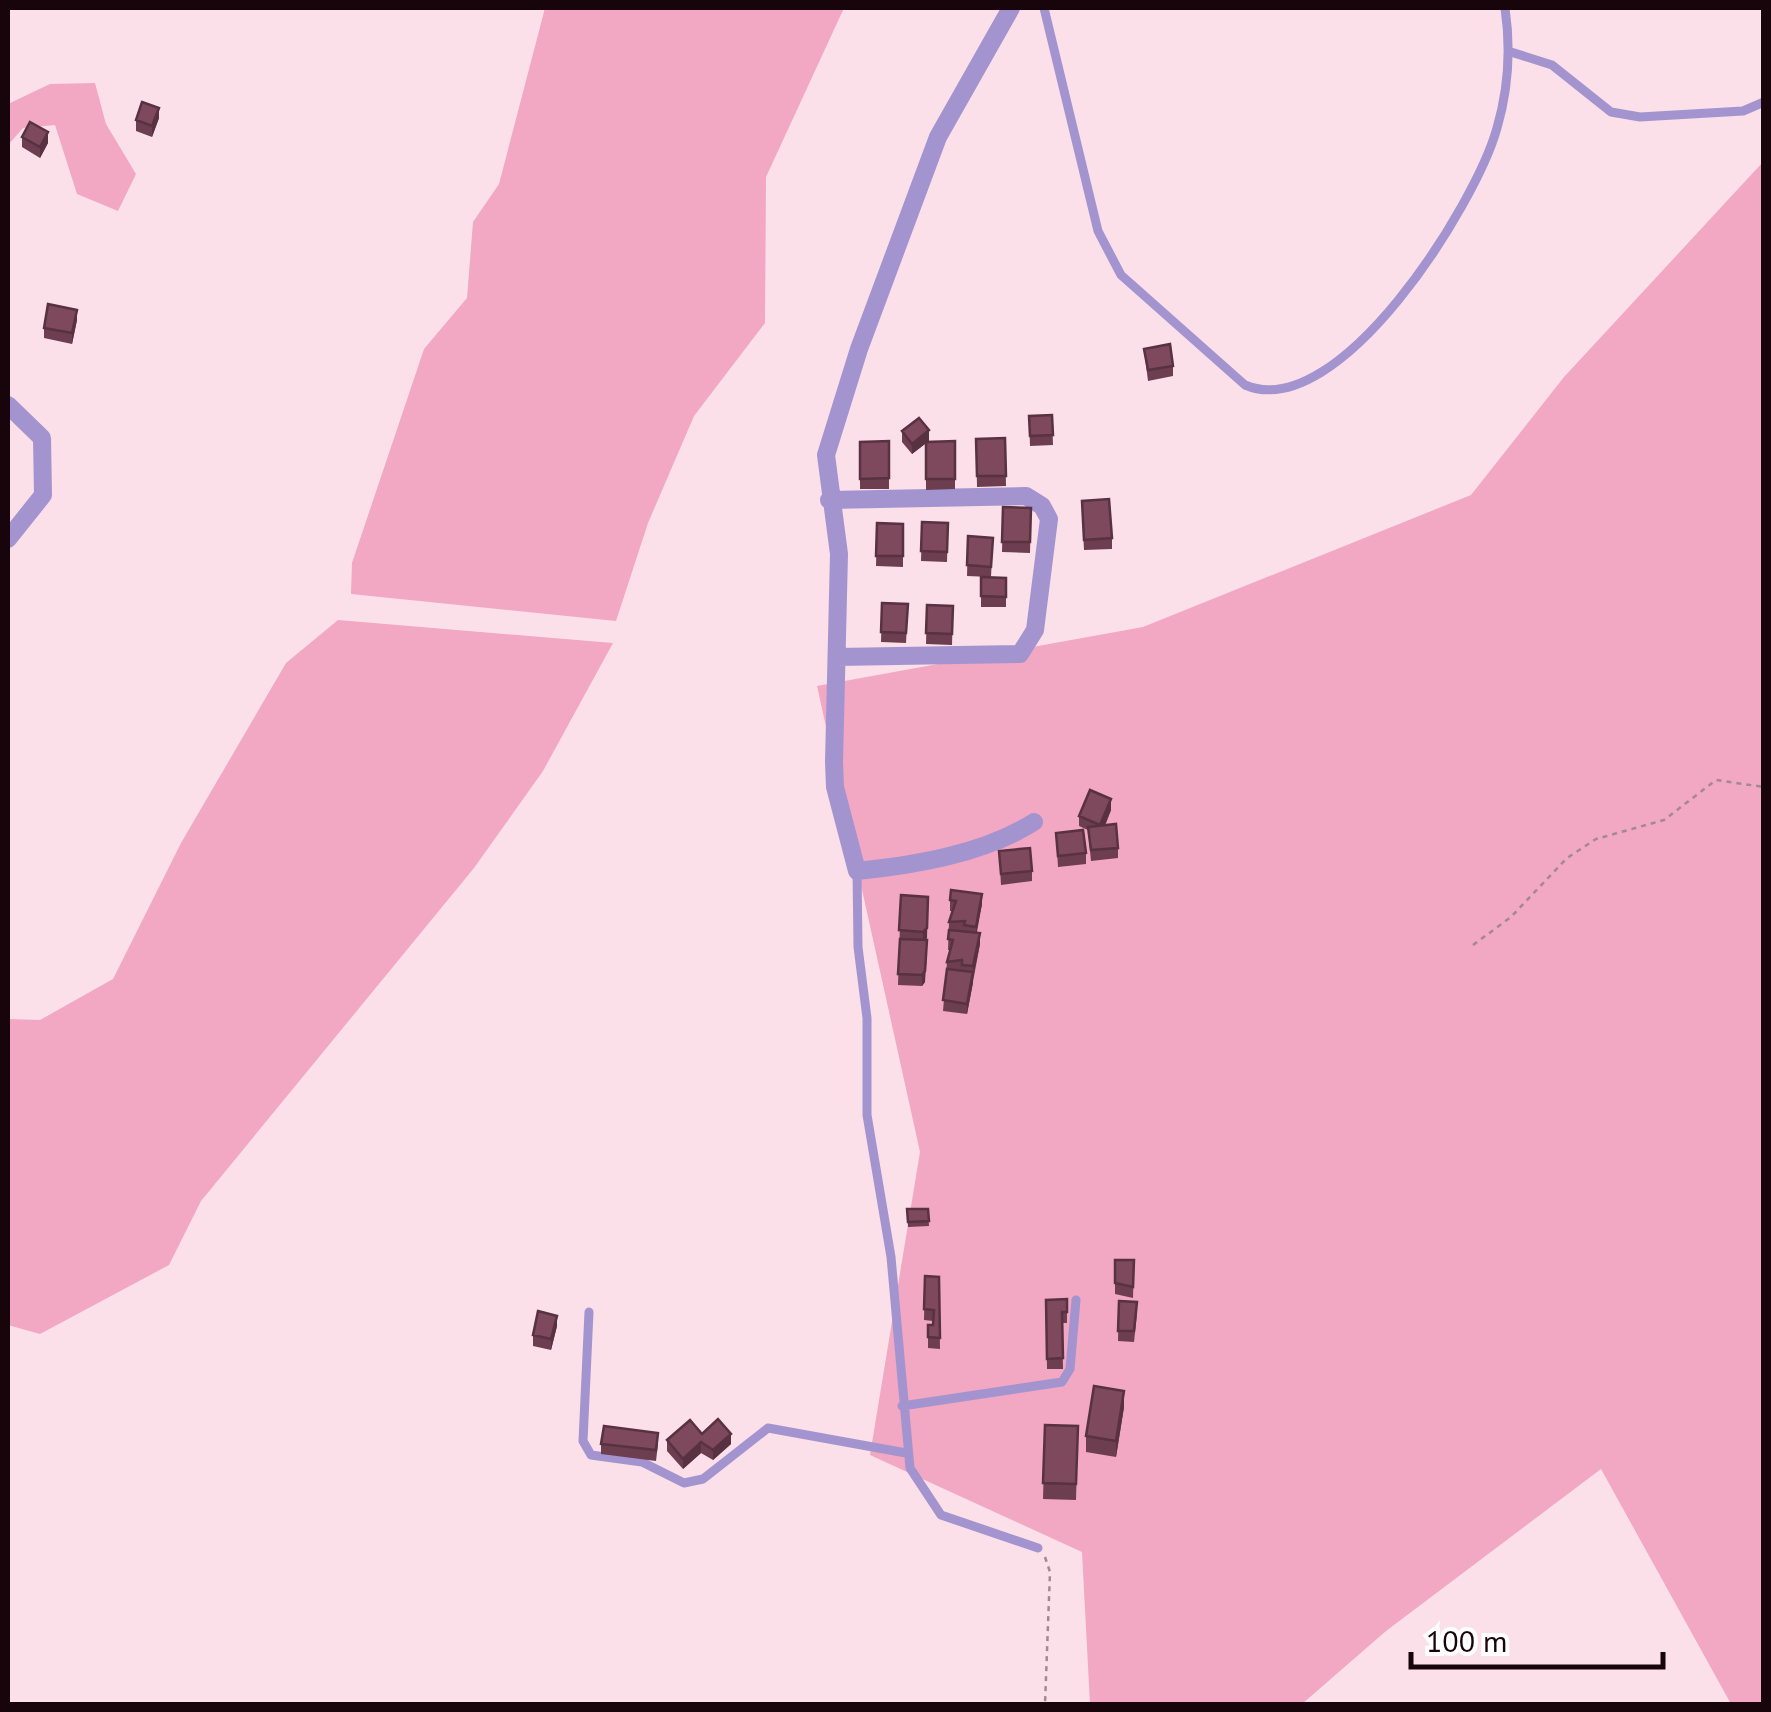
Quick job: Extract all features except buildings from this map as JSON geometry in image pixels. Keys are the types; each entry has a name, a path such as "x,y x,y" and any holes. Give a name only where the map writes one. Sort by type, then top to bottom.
{"street":[{"path":"1010,8 938,137 859,349 826,456 838,554 835,787 856,871 922,862 1013,835 1034,822"},
{"path":"8,405 42,438 42,495 8,538"},
{"path":"829,500 1026,496 1042,506 1049,520 1035,630 1020,654 836,657"}],"lane":[{"path":"1044,8 1098,231 1108,256 1121,275 1246,384 1264,392 1290,390 1314,377 1410,290 1470,191 1497,130 1511,52 1505,8"},
{"path":"1511,52 1552,65 1611,112 1640,118 1743,111 1764,102"},
{"path":"856,871 858,947 867,1018 867,1115 891,1257 910,1468 941,1514 1038,1548"},
{"path":"902,1406 1062,1382 1070,1369 1076,1300"},
{"path":"589,1312 583,1440 592,1455 642,1462 684,1483 703,1479 768,1428 906,1453"}],"path":[{"path":"1472,946 1511,917 1566,858 1596,839 1664,820 1716,780 1764,787"},
{"path":"1038,1548 1050,1572 1045,1704"}],"shaded area":[{"path":"545,8 844,8 766,177 765,323 694,416 648,523 616,621 351,594 352,563 424,349 467,298 473,222 499,184"},
{"path":"95,83 106,124 136,174 118,211 77,194 55,125 23,128 8,145 8,104 50,84"},
{"path":"1763,162 1763,1704 1731,1704 1601,1469 1386,1631 1302,1704 1090,1704 1082,1552 870,1455 920,1152 817,686 1143,627 1471,495 1564,377"},
{"path":"338,620 613,643 543,771 474,868 201,1201 169,1265 40,1334 8,1325 8,1019 40,1020 113,979 181,843 286,663"}]}
